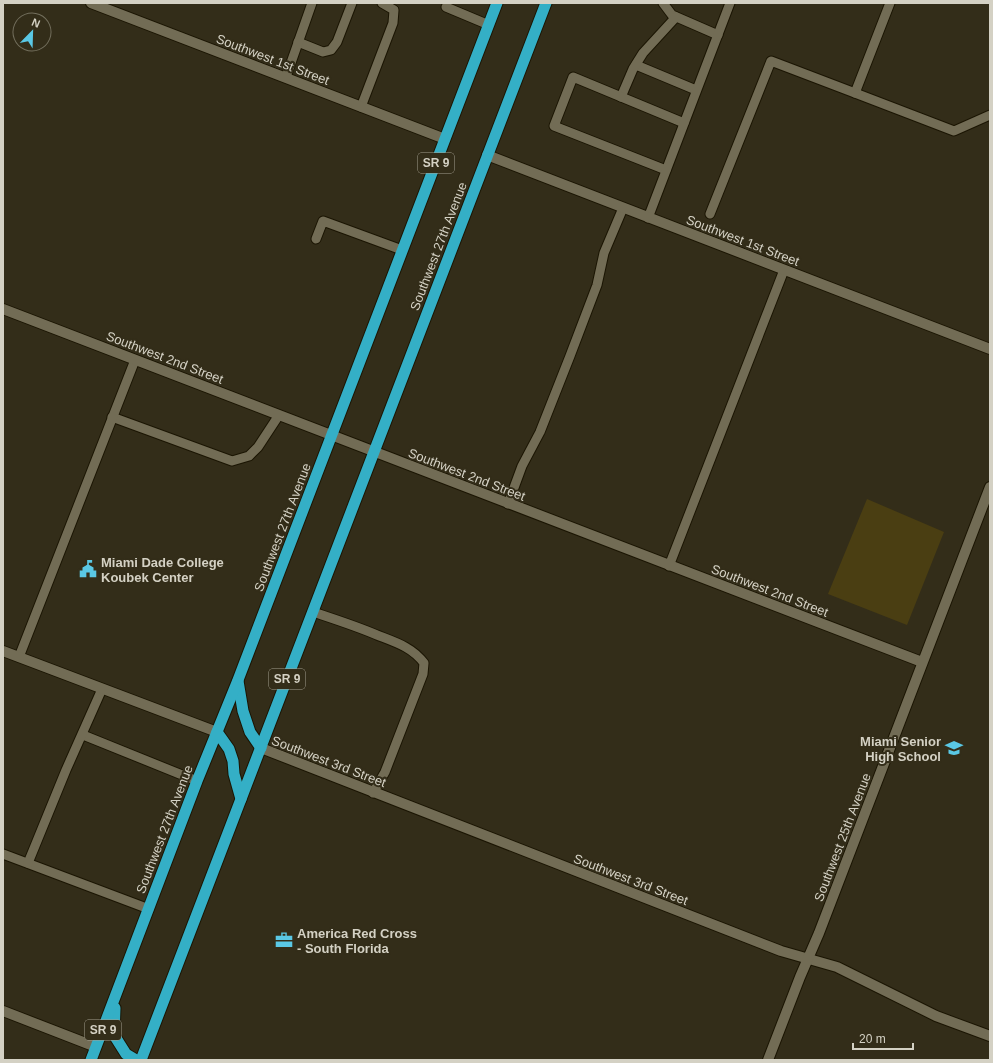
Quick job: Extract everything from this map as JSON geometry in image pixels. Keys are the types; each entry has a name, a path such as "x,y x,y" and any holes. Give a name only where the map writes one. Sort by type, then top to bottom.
{"highway":[{"name":"Southwest 27th Avenue","path":"91,1060 197,781 238,680 332,436 497,3"},
{"name":"Southwest 27th Avenue","path":"141,1060 546,3"},
{"path":"238,680 250,732 261,748"},
{"path":"217,732 229,749 241,799"},
{"path":"115,999 114,1034 126,1054 136,1060"}],"street":[{"name":"Southwest 1st Street","path":"91,3 445,139"},
{"name":"Southwest 1st Street","path":"487,155 990,349"},
{"name":"Southwest 2nd Street","path":"3,309 922,662"},
{"name":"Southwest 25th Avenue","path":"768,1060 819,933 990,487"},
{"path":"3,651 217,732"},
{"name":"Southwest 3rd Street","path":"261,748 373,793 782,951 837,967 936,1016 990,1036"},
{"path":"3,1011 96,1047"}],"lane":[{"path":"286,77 312,3"},
{"path":"298,42 323,52 331,50 337,42 352,3"},
{"path":"361,107 394,23 394,10 382,3"},
{"path":"663,3 672,15 718,35"},
{"path":"648,218 730,3"},
{"path":"855,93 890,3"},
{"path":"446,7 460,7 489,25"},
{"path":"621,97 636,65 652,42 676,17"},
{"path":"710,214 771,61 954,131 990,115"},
{"path":"636,65 696,90"},
{"path":"666,170 554,126 572,77 684,123"},
{"path":"508,504 522,466 540,432 598,285 604,253 623,208"},
{"path":"316,239 323,221 402,250"},
{"path":"669,566 784,270"},
{"path":"19,657 135,360"},
{"path":"112,416 232,461 249,456 258,447 279,415"},
{"path":"313,612 350,624 405,646 418,654 424,663 423,674 384,772 373,793"},
{"path":"28,863 66,770 83,735 102,689"},
{"path":"83,735 197,781"},
{"path":"3,854 149,909"}],"shaded area":[{"path":"867,499 944,532 907,625 828,594"}],"place":[{"name":"Miami Dade College Koubek Center","path":"88,569"},
{"name":"Miami Senior High School","path":"954,748"},
{"name":"America Red Cross - South Florida","path":"284,940"}]}
